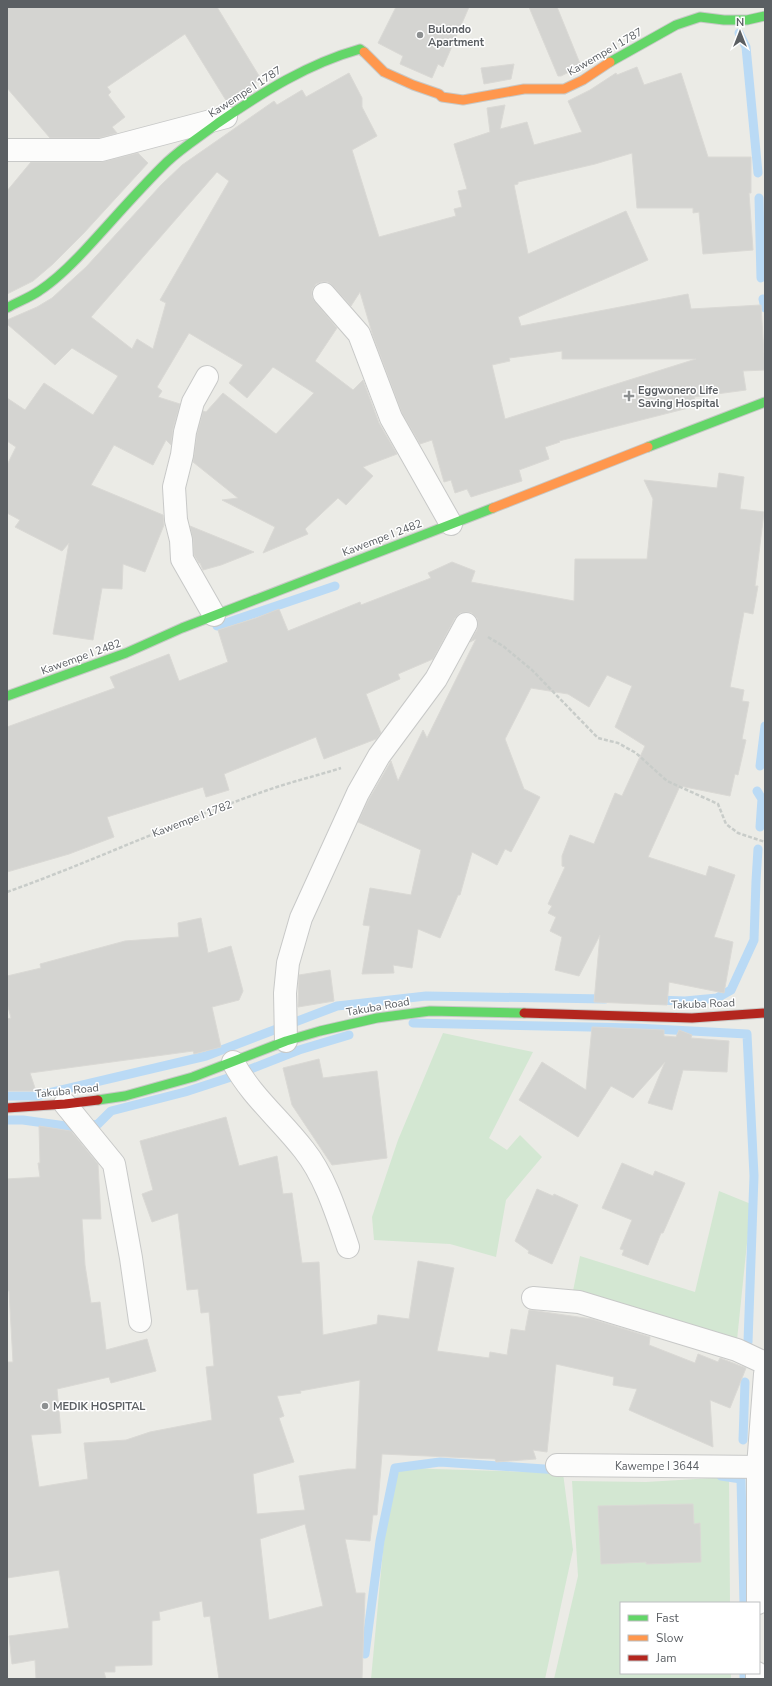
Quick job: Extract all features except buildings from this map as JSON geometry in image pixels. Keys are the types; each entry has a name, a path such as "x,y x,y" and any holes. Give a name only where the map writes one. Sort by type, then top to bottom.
{"street":[{"name":"Kawempe I 1787","path":"7,308 43,290 86,251 105,226 169,160 269,88 305,69 340,54 360,49 384,72 413,86 439,94 442,97 463,100 524,89 564,89 583,80 622,54 676,25 700,17 724,20 747,20 765,16"},
{"path":"7,150 101,150 228,117"},
{"path":"324,294 359,334 391,418 451,524"},
{"path":"207,377 193,402 185,432 182,455 174,487 176,520 181,540 182,559 214,615"},
{"name":"Kawempe I 2482","path":"7,696 126,653 214,615 765,402"},
{"path":"286,1041 286,993 288,963 301,918 358,793 380,756 436,679 466,624"},
{"name":"Takuba Road","path":"7,1108 65,1104 126,1096 193,1076 286,1041 320,1031 376,1018 430,1010 474,1010 692,1018 765,1013"},
{"path":"233,1062 252,1091 305,1150 326,1186 348,1247"},
{"path":"65,1104 114,1164 131,1258 140,1321"},
{"path":"533,1298 579,1302 737,1350 765,1363"},
{"path":"758,1602 765,1374"},
{"name":"Kawempe I 3644","path":"557,1465 761,1467"}],"path":[{"path":"466,624 502,646 532,670 598,738 618,743 636,753 667,781 718,804 726,824 738,833 765,842"},
{"name":"Kawempe I 1782","path":"7,892 51,877 149,836 265,791 380,756"}],"green space":[{"path":"443,1033 533,1052 489,1138 507,1150 520,1135 542,1157 506,1200 496,1257 450,1244 374,1240 372,1217 398,1140"},
{"path":"719,1191 751,1204 737,1340 572,1296 580,1256 695,1292"},
{"path":"393,1466 433,1469 563,1473 573,1550 545,1679 371,1679 390,1475"},
{"path":"729,1477 730,1602 620,1602 620,1674 731,1674 731,1679 554,1679 578,1576 572,1481 646,1482"}],"waterway":[{"path":"739,33 746,47 758,173"},
{"path":"759,198 761,278"},
{"path":"763,299 765,308"},
{"path":"217,626 335,586"},
{"path":"760,766 765,726"},
{"path":"757,791 762,799 760,827"},
{"path":"656,1000 685,1001 717,998 731,990 754,940 758,849"},
{"path":"7,1096 36,1096 206,1056 337,1006 426,996 605,999"},
{"path":"413,1023 636,1028 747,1034 754,1176 748,1342"},
{"path":"7,1120 23,1120 80,1128 98,1124 111,1111 185,1092 228,1078 299,1050 349,1035"},
{"path":"743,1440 745,1382"},
{"path":"365,1654 380,1541 395,1468 440,1462 559,1470"},
{"path":"721,1476 741,1479 744,1602"},
{"path":"744,1674 744,1679"}],"traffic: fast":[{"path":"610,62 676,25 700,17 724,20 747,20 765,16"},
{"path":"7,308 45,287 69,267 167,162 218,123 252,100 304,71 341,55 360,49 364,52"},
{"path":"648,447 765,402"},
{"path":"7,696 126,653 182,628 493,508"},
{"path":"98,1100 125,1096 193,1077 286,1041 320,1031 377,1018 430,1011 524,1013"}],"traffic: slow":[{"path":"364,52 384,72 413,85 439,94 442,97 463,100 524,89 564,89 583,80 610,62"},
{"path":"493,508 648,447"}],"traffic: jam":[{"path":"524,1013 692,1018 765,1013"},
{"path":"7,1108 98,1100"}],"place":[{"name":"Bulondo Apartment","path":"420,35"},
{"name":"Eggwonero Life Saving Hospital","path":"629,396"},
{"name":"MEDIK HOSPITAL","path":"45,1406"}]}
